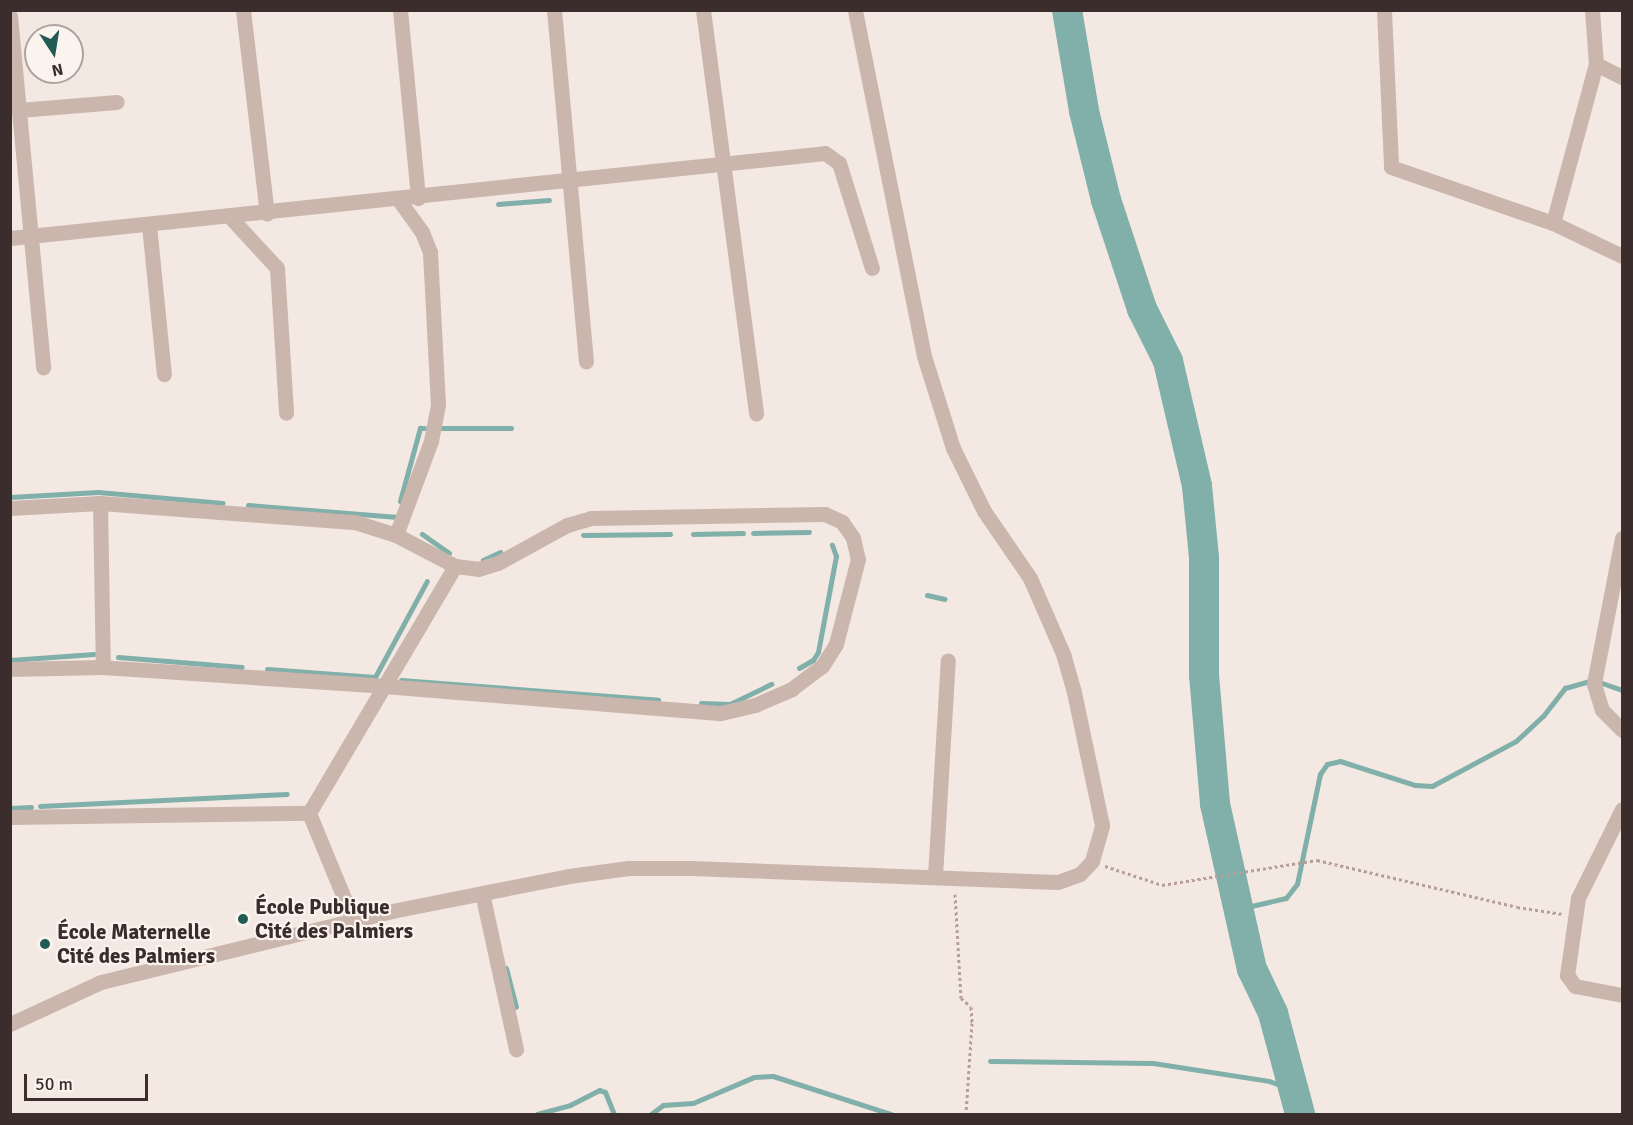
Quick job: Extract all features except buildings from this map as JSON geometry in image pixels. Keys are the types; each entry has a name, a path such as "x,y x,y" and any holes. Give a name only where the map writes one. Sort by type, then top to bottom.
{"street":[{"path":"243,10 267,214"},
{"path":"399,10 418,198"},
{"path":"554,10 586,362"},
{"path":"703,10 756,414"},
{"path":"10,1023 101,982 353,920 482,893 628,868 935,876 956,879 1058,882 1080,874 1092,861 1102,825 1074,692 1064,657 1030,578 984,511 953,448 943,417 924,356 855,10"},
{"path":"1384,10 1391,167 1553,223 1623,256"},
{"path":"1553,223 1596,64 1592,10"},
{"path":"10,16 43,366"},
{"path":"1596,64 1623,77"},
{"path":"19,110 117,102"},
{"path":"10,238 267,214 825,153 834,156 872,268"},
{"path":"396,535 431,441 438,405 430,252 422,232 399,200"},
{"path":"230,217 277,268 286,413"},
{"path":"149,225 164,374"},
{"path":"100,503 103,667"},
{"path":"10,508 100,503 289,515 355,522 396,535 455,566 478,569 498,563 567,525 591,518 825,514 843,522 854,538 858,559 836,644 822,666 792,689 755,705 719,713 387,686 103,667 10,669"},
{"path":"1623,538 1594,684 1602,710 1623,730"},
{"path":"309,813 387,686 455,566"},
{"path":"935,876 948,660"},
{"path":"1623,808 1578,898 1566,975 1569,982 1623,995"},
{"path":"10,817 309,813"},
{"path":"309,813 353,920"},
{"path":"482,893 516,1049"}],"path":[{"path":"1092,861 1162,885 1317,860 1517,907 1575,916"},
{"path":"956,879 955,938 961,998 971,1007 972,1023 966,1114"}],"waterway":[{"path":"1067,10 1084,111 1106,200 1142,309 1168,361 1197,486 1204,558 1204,675 1215,804 1252,969 1273,1013 1300,1114"},
{"path":"498,204 549,200"},
{"path":"400,501 420,428 424,428"},
{"path":"435,428 511,428"},
{"path":"10,497 98,492 223,503"},
{"path":"248,505 398,517"},
{"path":"753,533 809,532"},
{"path":"693,534 743,533"},
{"path":"422,534 449,553"},
{"path":"583,535 670,534"},
{"path":"799,668 813,660 818,652 836,556 832,545"},
{"path":"483,560 500,552"},
{"path":"267,669 375,677 427,581"},
{"path":"927,595 945,599"},
{"path":"10,660 94,654"},
{"path":"118,657 242,667"},
{"path":"401,680 658,700"},
{"path":"1238,909 1286,898 1297,884 1320,774 1327,764 1340,761 1415,785 1432,786 1516,741 1543,716 1565,688 1589,681"},
{"path":"1599,682 1622,690"},
{"path":"701,703 730,704 771,684"},
{"path":"40,806 287,794"},
{"path":"10,808 31,807"},
{"path":"506,968 516,1007"},
{"path":"990,1061 1153,1063 1269,1081 1296,1091"},
{"path":"651,1114 663,1105 693,1103 754,1077 773,1076 891,1114"},
{"path":"537,1114 570,1105 599,1090 605,1092 614,1114"}],"place":[{"name":"École Publique Cité des Palmiers","path":"243,919"},
{"name":"École Maternelle Cité des Palmiers","path":"45,944"}]}
